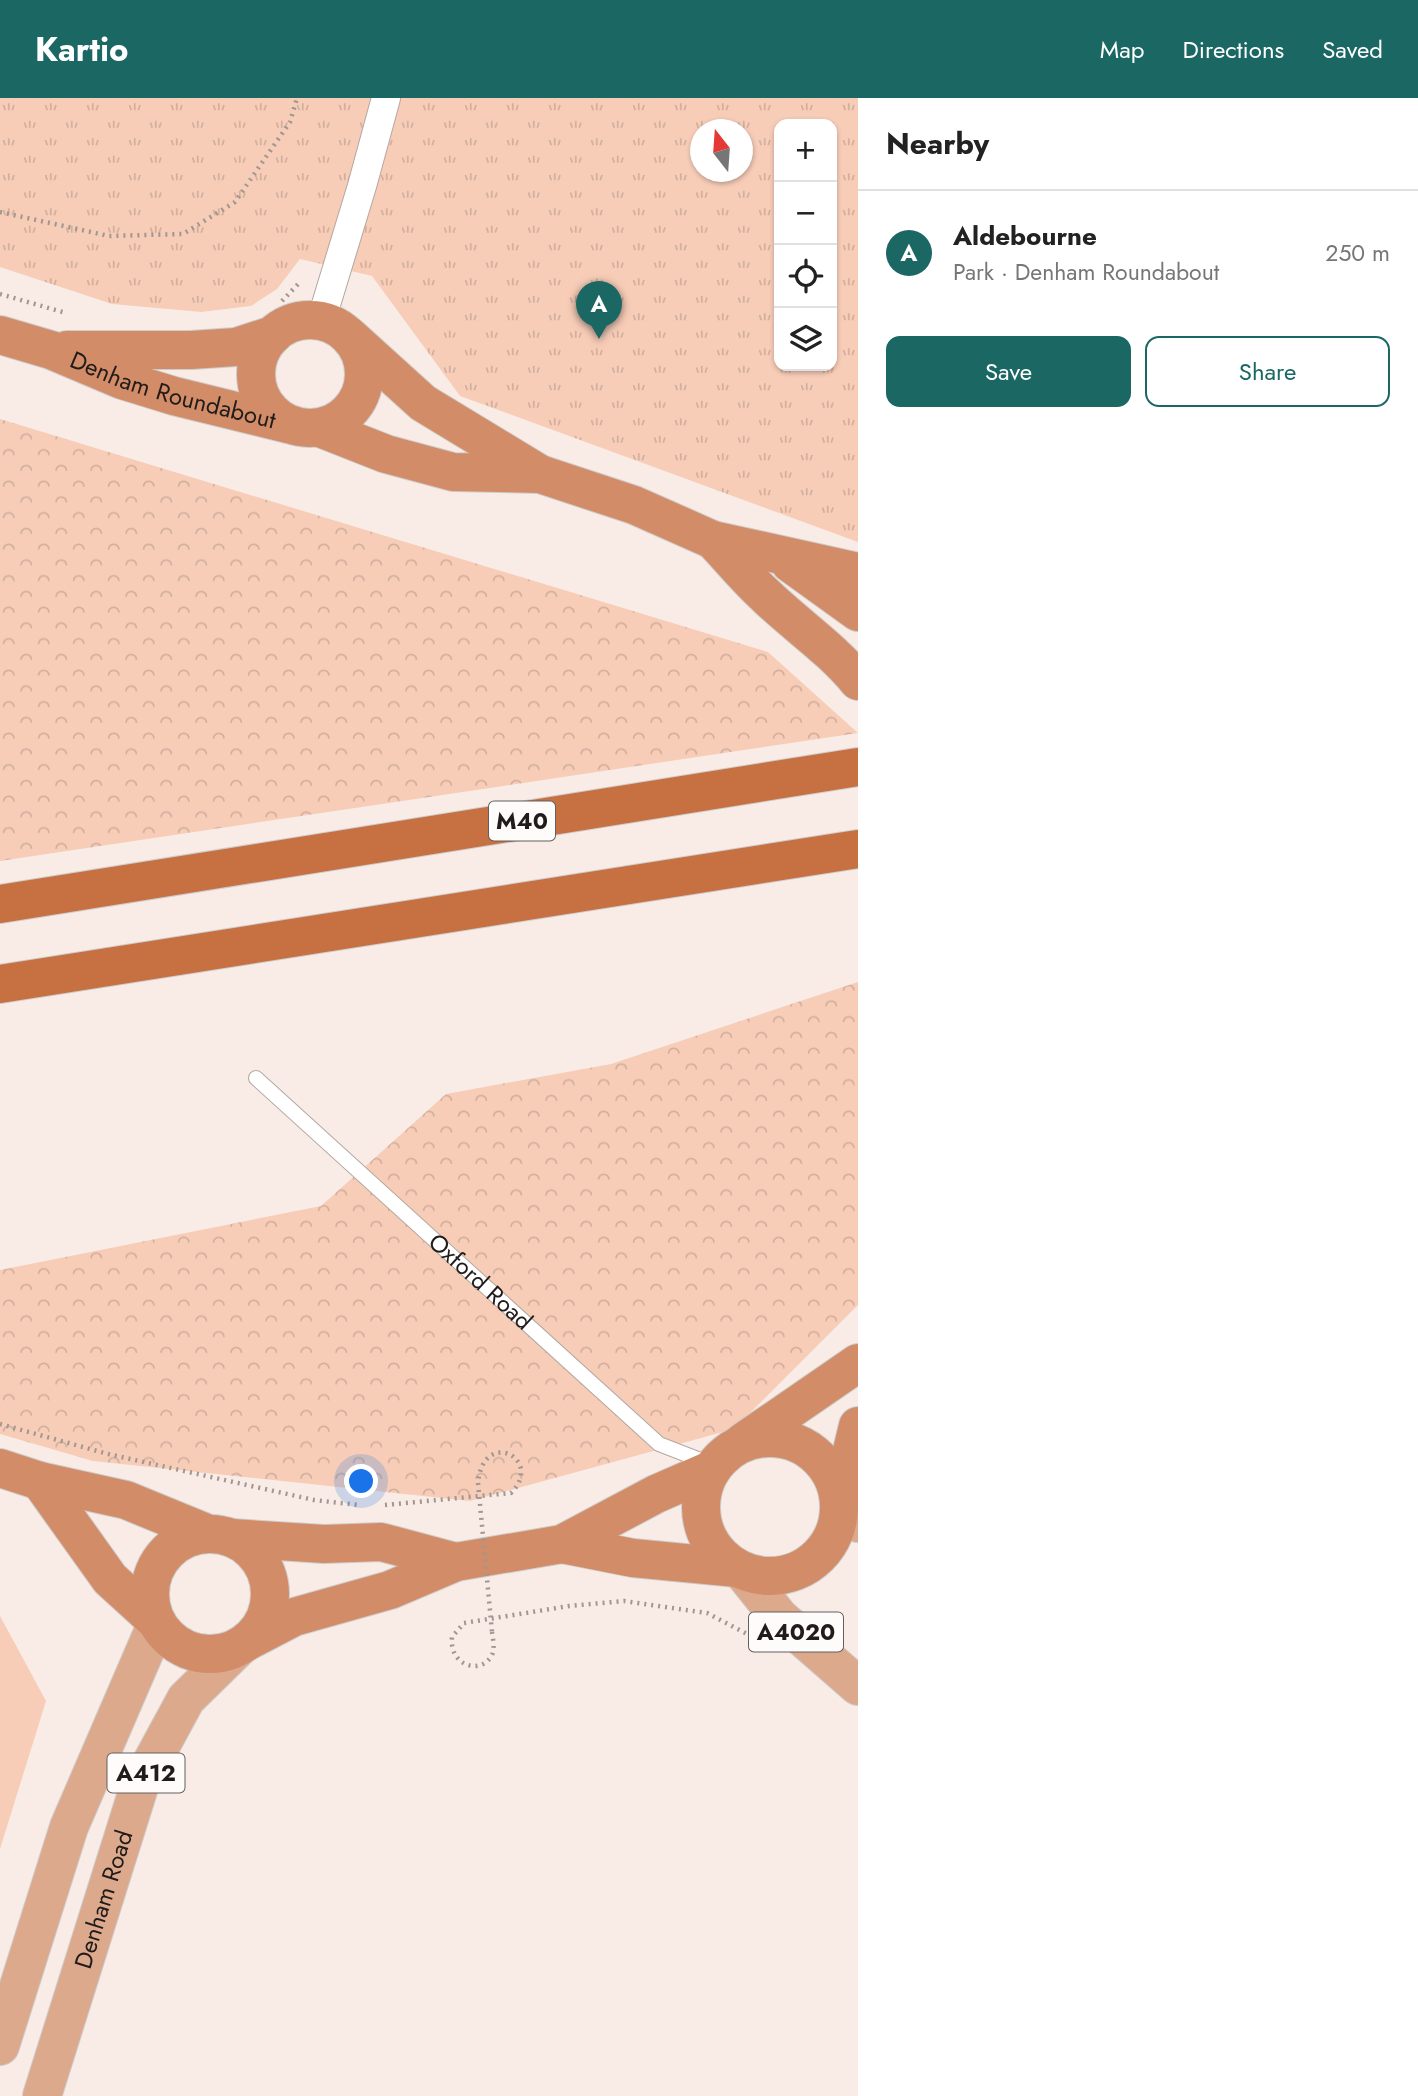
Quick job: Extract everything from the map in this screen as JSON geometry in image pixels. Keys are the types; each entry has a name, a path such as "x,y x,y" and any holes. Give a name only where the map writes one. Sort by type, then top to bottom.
{"highway":[{"path":"307,320 335,329 359,351 364,369 360,396 344,416 309,427 279,419 271,411 257,386 257,363 264,346 273,335 289,324 307,320"},
{"name":"Denham Roundabout","path":"335,329 423,403 540,474 634,505 713,540 774,552 858,612"},
{"name":"Denham Roundabout","path":"0,335 51,350 122,380 174,396 309,427 386,454 453,472 540,474"},
{"name":"Denham Roundabout","path":"51,350 191,350 236,347 273,335"},
{"name":"Denham Roundabout","path":"713,540 764,595 841,660 858,681"},
{"path":"774,552 858,572"},
{"name":"M40","path":"0,904 858,767"},
{"path":"0,984 846,851"},
{"path":"740,1569 719,1554 706,1535 701,1514 702,1491 720,1462 858,1363"},
{"path":"562,1544 633,1558 740,1569 757,1575 777,1576 796,1571 813,1561 827,1546 836,1529 849,1514 858,1426"},
{"path":"40,1481 110,1579 156,1622 168,1638 184,1649 202,1654 221,1654 294,1617 390,1590 456,1562 562,1544 720,1462 755,1439 779,1438 802,1446 821,1460 849,1514"},
{"path":"0,1468 40,1481 125,1500 221,1536 254,1553 268,1576 270,1603 260,1628 243,1644"},
{"path":"156,1622 150,1601 151,1581 159,1562 172,1547 190,1538 221,1536 324,1544 381,1542 456,1562"}],"main road":[{"name":"A4020","path":"740,1569 779,1617 858,1686"},
{"name":"A412","path":"0,2046 69,1827 156,1622"},
{"name":"Denham Road","path":"42,2096 139,1784 186,1699 243,1644"}],"street":[{"path":"335,329 362,186 386,98"}],"lane":[{"name":"Oxford Road","path":"256,1078 659,1444 720,1462"}],"path":[{"path":"0,212 110,236 183,234 235,202 290,122 297,98"},
{"path":"0,1424 121,1457 314,1500 362,1506"},
{"path":"383,1505 511,1493 518,1486 522,1470 514,1456 499,1451 484,1461 478,1483 492,1632 494,1651 484,1663 475,1666 465,1664 453,1654 452,1637 464,1623 569,1606 624,1601 707,1613 749,1635"}],"green space":[{"path":"0,98 858,98 858,542 460,396 372,276 300,259 277,289 251,306 201,312 112,304 0,267"},
{"path":"0,419 768,652 858,733 0,861"},
{"path":"858,982 858,1305 734,1429 470,1501 93,1461 0,1434 0,1270 321,1206 446,1094 611,1064"},
{"path":"0,1616 46,1701 0,1849"}],"place":[{"name":"Aldebourne","path":"599,339"}]}
